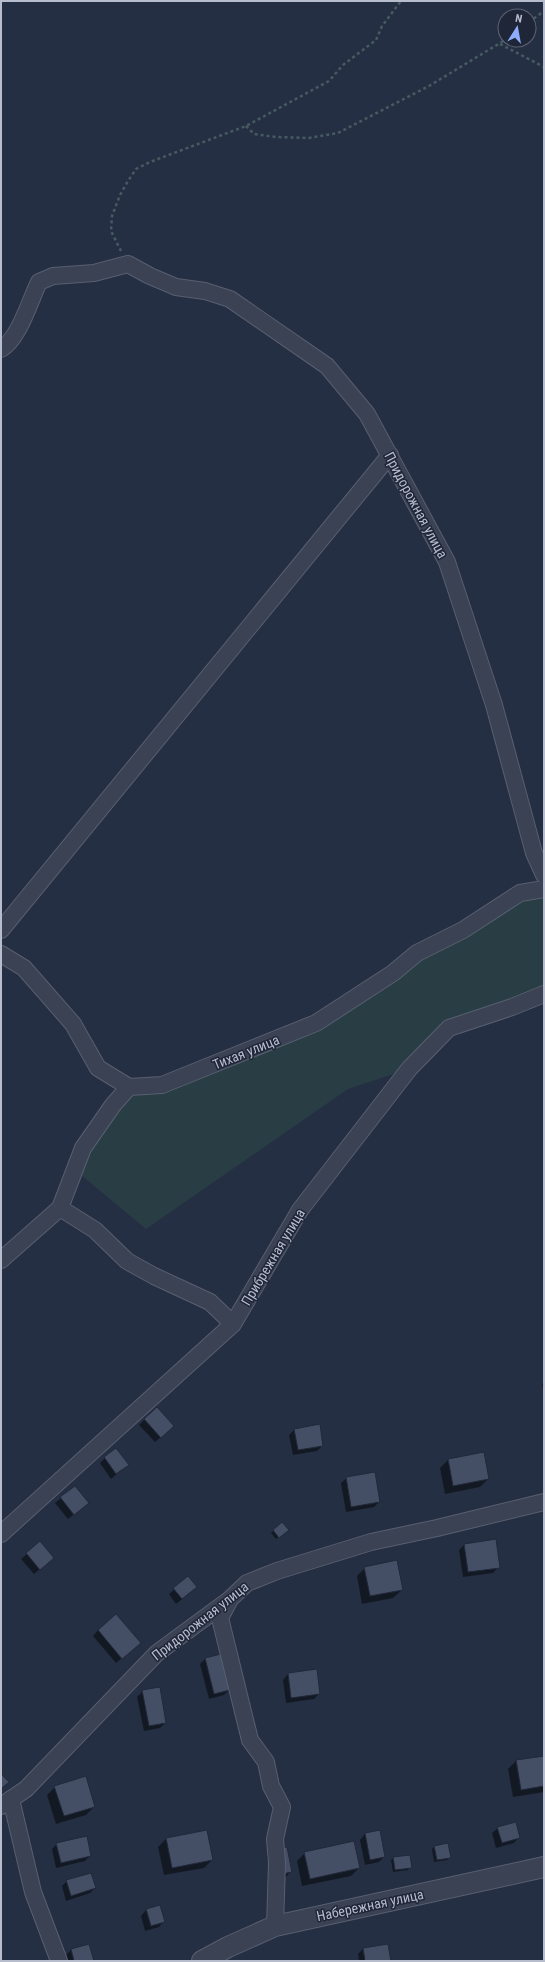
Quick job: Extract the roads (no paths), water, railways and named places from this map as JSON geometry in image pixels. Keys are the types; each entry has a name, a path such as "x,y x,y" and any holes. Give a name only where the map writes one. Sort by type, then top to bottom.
{"street":[{"name":"Придорожная улица","path":"1,349 6,346 18,329 39,282 53,276 94,273 128,264 150,276 176,287 205,292 230,299 327,366 367,414 447,562 494,705 534,853 544,875"},
{"path":"1,930 390,455"},
{"name":"Тихая улица","path":"129,1087 162,1085 316,1023 393,973 417,953 463,930 520,893 544,889"},
{"path":"1,954 24,968 68,1019 98,1068 129,1087 113,1105 84,1148 60,1208 1,1260"},
{"name":"Прибрежная улица","path":"1,1534 233,1324 300,1210 409,1070 449,1028 512,1007 544,994"},
{"path":"60,1208 95,1230 126,1261 210,1302 233,1324"},
{"name":"Придорожная улица","path":"6,1803 26,1789 157,1653 230,1600 246,1583 291,1566 371,1542 437,1528 544,1502"},
{"path":"230,1600 220,1618 250,1740 266,1762 271,1786 282,1807 275,1839 277,1863 275,1926"},
{"path":"6,1803 33,1892 59,1961"},
{"name":"Набережная улица","path":"202,1961 228,1947 275,1926 544,1868"}]}
